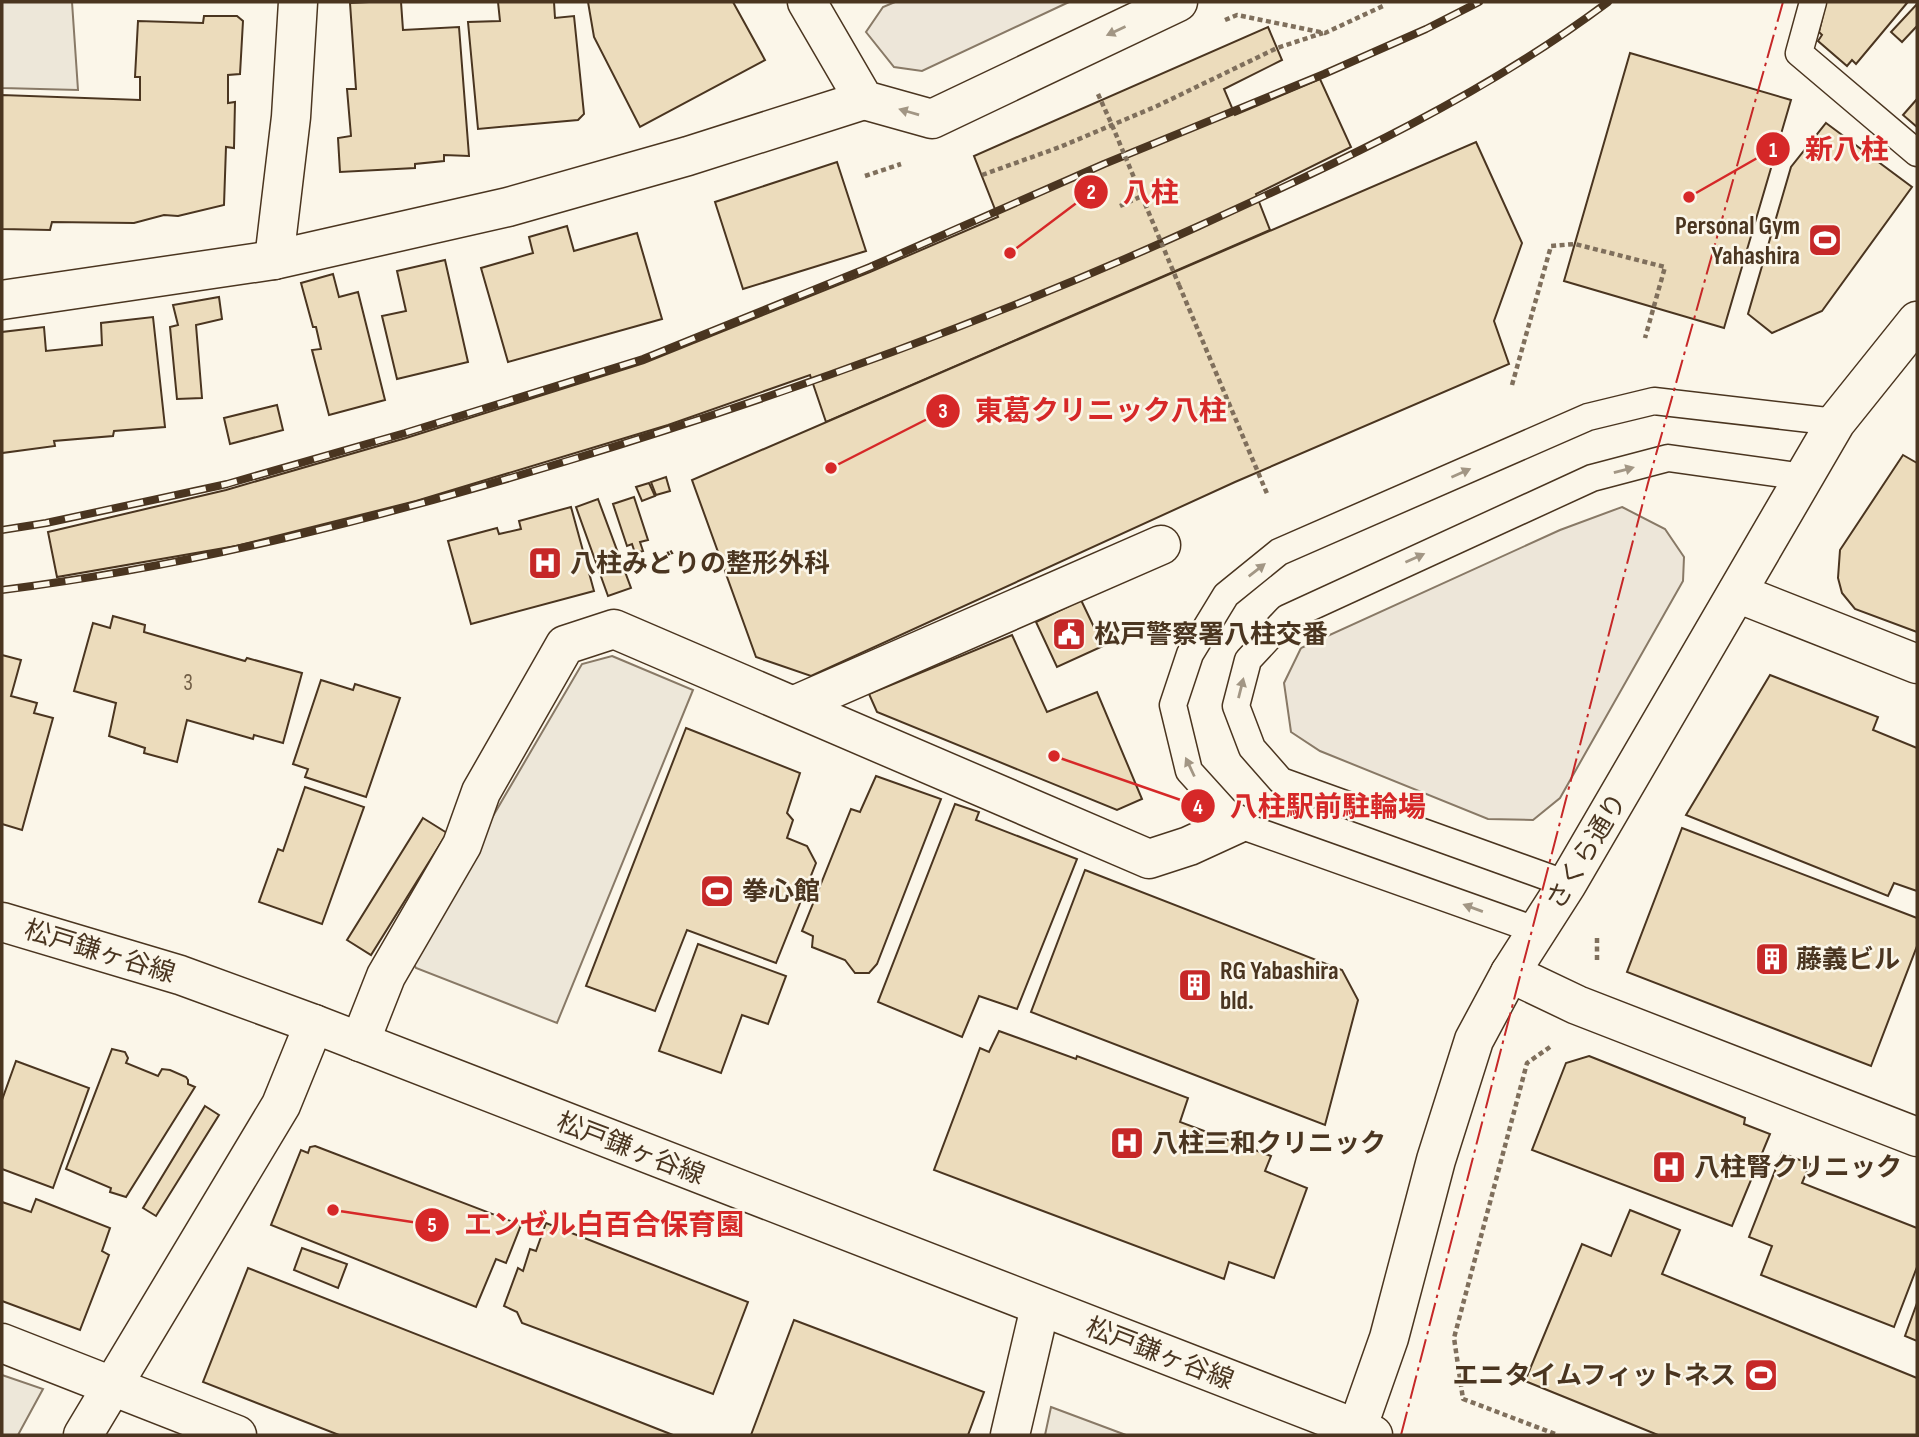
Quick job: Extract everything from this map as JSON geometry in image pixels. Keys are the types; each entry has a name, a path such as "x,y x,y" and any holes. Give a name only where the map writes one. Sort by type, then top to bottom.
{"street":[{"path":"274,260 291,117 298,2"},
{"path":"807,2 864,100"},
{"path":"2,300 274,260 508,207 688,156 864,100 932,119 1178,2"},
{"name":"さくら通り","path":"1365,1432 1436,1160 1474,1040 1510,973 1567,884 1836,422 1917,321"},
{"path":"795,705 1161,545"},
{"path":"1737,593 1917,664"},
{"path":"360,1042 386,975 462,845 481,792 565,645 614,629 1149,859 1189,846 1237,824"},
{"name":"松戸鎌ヶ谷線","path":"2,922 180,975 314,1024 1365,1432"},
{"path":"1510,973 1577,1005 1917,1137"},
{"path":"83,1435 281,1105 314,1024"},
{"path":"1010,1435 1040,1307"},
{"path":"2,1343 237,1435"}],"lane":[{"path":"1813,2 1799,53 1917,153"},
{"path":"1538,931 1237,824 1189,771 1173,705 1189,654 1226,594 1279,552 1588,417 1654,401 1836,422"},
{"path":"1567,884 1280,781 1252,748 1236,706 1248,660 1287,618 1592,478 1668,458 1804,477"}],"path":[{"path":"982,175 1060,147 1157,106 1277,48 1325,33"},
{"path":"1101,101 1268,496"},
{"path":"1120,206 1142,197"},
{"path":"1512,385 1551,246 1575,244 1665,267 1645,338"},
{"path":"1527,1063 1454,1338 1463,1399 1558,1435"}],"shaded area":[{"path":"2,2 72,2 78,90 2,88"},
{"path":"895,2 1069,2 922,71 894,67 866,32 883,7"},
{"path":"1622,507 1665,529 1684,557 1683,581 1560,798 1533,820 1488,819 1320,751 1291,732 1284,683 1301,648 1560,530"},
{"path":"612,656 693,690 557,1023 416,968 410,958 582,664"},
{"path":"2,1375 43,1389 18,1435 2,1435"},
{"path":"1051,1407 1126,1435 1045,1435"}],"building":[{"path":"401,2 403,30 459,27 469,156 444,155 444,161 415,164 415,168 340,172 338,138 351,136 347,89 356,89 350,3"},
{"path":"498,2 554,2 555,18 574,16 584,114 578,120 478,129 468,22 500,21"},
{"path":"588,2 733,2 765,60 640,127 594,37"},
{"path":"1826,2 1907,3 1856,64 1852,60 1847,66 1818,41 1822,35 1819,32"},
{"path":"1917,4 1917,26 1902,42 1891,32"},
{"path":"204,16 237,16 243,21 240,74 228,75 228,103 235,102 234,148 226,147 224,205 134,223 52,222 50,230 2,229 2,95 140,100 140,77 135,77 138,21 203,23"},
{"path":"1268,27 1282,60 1224,89 1235,115 1320,79 1351,147 1256,194 1270,230 826,422 810,375 668,425 416,501 236,546 57,577 48,532 226,490 406,438 644,363 998,217 974,156"},
{"path":"1630,53 1791,100 1724,328 1564,281"},
{"path":"1917,99 1917,127 1903,115"},
{"path":"1826,123 1912,187 1822,311 1772,333 1748,314 1791,167"},
{"path":"1476,142 1522,243 1494,321 1509,364 1235,482 811,676 756,657 692,480"},
{"path":"837,162 866,251 743,289 715,202"},
{"path":"567,226 574,251 637,233 662,319 508,362 481,268 533,253 529,237"},
{"path":"445,260 468,362 397,379 382,316 406,311 397,271"},
{"path":"333,274 339,297 358,292 385,400 329,415 312,350 321,349 301,283"},
{"path":"219,297 222,319 196,325 202,398 177,399 170,327 178,325 173,305"},
{"path":"153,317 165,427 114,431 113,436 54,441 55,446 2,453 2,332 44,327 46,351 102,345 101,323"},
{"path":"277,405 283,430 230,444 224,418"},
{"path":"1903,455 1917,463 1917,632 1855,609 1842,593 1838,578 1840,550"},
{"path":"666,477 670,491 656,495 651,482"},
{"path":"649,483 655,496 642,501 636,487"},
{"path":"634,497 648,540 640,542 643,551 635,553 632,544 627,546 613,504"},
{"path":"598,499 631,588 608,596 576,507"},
{"path":"571,507 594,591 471,624 448,541 497,528 499,534 521,529 519,521"},
{"name":"松戸警察署八柱交番","path":"1081,600 1103,646 1057,667 1036,622"},
{"path":"113,616 145,625 144,632 245,661 247,658 302,673 283,743 254,735 253,739 187,720 177,762 144,753 145,748 109,736 116,703 74,691 93,623 110,628"},
{"path":"1012,635 1047,712 1097,692 1142,799 1117,810 877,712 869,694"},
{"path":"2,655 21,660 11,696 37,703 34,713 53,718 22,830 2,824"},
{"path":"1770,675 1878,717 1873,730 1917,748 1917,891 1894,883 1888,896 1686,815"},
{"path":"321,680 353,690 355,684 400,698 366,797 305,777 308,769 293,764"},
{"path":"686,728 800,773 787,813 793,820 787,838 807,846 816,863 776,963 687,930 655,1011 586,986"},
{"path":"876,776 941,799 877,964 869,973 855,973 845,960 812,947 813,936 802,931 851,809 860,812"},
{"path":"305,787 364,807 322,924 259,902 278,849 283,851"},
{"path":"955,804 979,812 976,820 1077,859 1017,1009 979,996 962,1037 878,1002"},
{"path":"423,818 447,833 371,955 347,940"},
{"name":"藤義ビル","path":"1682,828 1917,918 1917,946 1871,1066 1627,972"},
{"name":"RG Yabashira bld.","path":"1085,870 1342,970 1358,1000 1325,1125 1031,1012"},
{"path":"698,944 786,976 768,1024 742,1015 721,1073 659,1051"},
{"path":"999,1031 1076,1059 1077,1056 1188,1098 1180,1122 1271,1156 1265,1171 1307,1188 1274,1278 1229,1262 1224,1279 934,1170 980,1048 989,1052"},
{"path":"112,1049 125,1052 128,1058 126,1063 158,1076 162,1069 170,1070 186,1077 188,1084 195,1087 126,1197 110,1192 111,1188 66,1169"},
{"path":"1589,1056 1745,1118 1744,1124 1770,1134 1732,1226 1532,1150 1566,1063"},
{"path":"16,1061 89,1088 53,1188 2,1169 2,1100"},
{"path":"205,1106 219,1115 156,1216 143,1208"},
{"path":"315,1146 521,1225 506,1263 496,1259 476,1307 271,1225 301,1150 308,1153 310,1147"},
{"path":"1782,1153 1810,1164 1802,1183 1917,1228 1917,1267 1894,1327 1761,1275 1772,1246 1749,1237"},
{"path":"36,1199 110,1228 102,1251 109,1255 80,1330 2,1301 2,1202 31,1212"},
{"path":"1630,1210 1680,1230 1662,1274 1917,1378 1917,1435 1658,1435 1525,1381 1582,1244 1611,1256"},
{"path":"546,1223 748,1302 713,1394 522,1323 517,1312 504,1306 518,1268 523,1271 530,1249 536,1251"},
{"path":"302,1248 347,1264 338,1288 294,1270"},
{"path":"248,1268 673,1435 339,1435 203,1382"},
{"path":"1917,1303 1917,1341 1905,1336"},
{"path":"794,1320 984,1392 968,1435 751,1435"}],"railway":[{"path":"2,530 227,484 405,433 643,359 870,267 1104,164 1324,74 1426,29 1479,2"},
{"path":"2,590 145,568 358,520 567,461 808,383 1044,293 1252,202 1410,125 1461,97 1511,68 1608,2"}],"power":[{"path":"1401,1435 1648,483 1783,2"}],"place":[{"name":"新八柱","path":"1689,197"},
{"name":"Personal Gym Yahashira","path":"1825,240"},
{"name":"八柱","path":"1010,253"},
{"name":"東葛クリニック八柱","path":"831,468"},
{"name":"八柱みどりの整形外科","path":"545,563"},
{"name":"松戸警察署八柱交番","path":"1069,634"},
{"name":"八柱駅前駐輪場","path":"1054,756"},
{"name":"拳心館","path":"717,891"},
{"name":"藤義ビル","path":"1772,959"},
{"name":"RG Yabashira bld.","path":"1195,985"},
{"name":"八柱三和クリニック","path":"1127,1143"},
{"name":"八柱腎クリニック","path":"1669,1167"},
{"name":"エンゼル白百合保育園","path":"333,1210"},
{"name":"エニタイムフィットネス","path":"1761,1375"}]}
